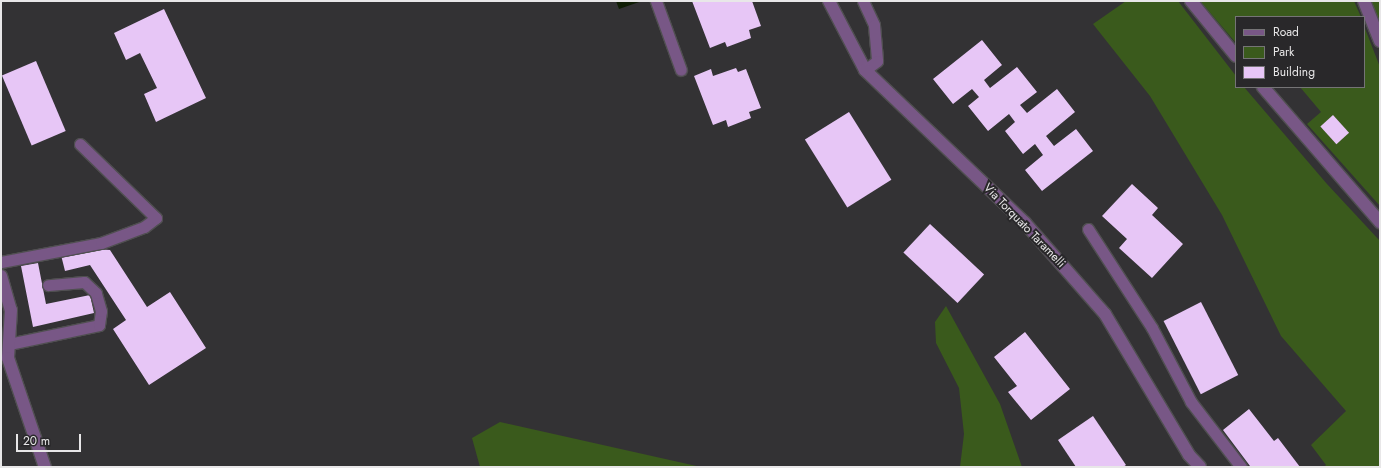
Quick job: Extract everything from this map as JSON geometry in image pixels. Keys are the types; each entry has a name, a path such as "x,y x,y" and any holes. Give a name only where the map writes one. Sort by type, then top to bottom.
{"street":[{"name":"Via Torquato Taramelli","path":"829,1 865,70 1025,223 1106,314 1189,455 1200,467"},
{"path":"1191,1 1235,55"},
{"path":"1364,1 1380,41"},
{"path":"1264,88 1380,222"},
{"path":"1,276 11,310 9,344 5,359 45,467"}],"lane":[{"path":"656,1 681,70"},
{"path":"863,1 874,25 877,61 865,70"},
{"path":"1,262 101,243 144,227 156,218 80,144"},
{"path":"1088,229 1152,328 1191,402 1241,467"},
{"path":"9,344 99,325 101,311 96,293 84,282 48,285"}],"green space":[{"path":"1126,1 1178,1 1235,75 1235,88 1245,88 1327,184 1380,241 1380,467 1324,467 1326,465 1311,445 1346,411 1281,336 1222,215 1150,96 1093,24"},
{"path":"1200,1 1354,1 1361,16 1235,16 1235,42"},
{"path":"1370,1 1380,1 1380,22"},
{"path":"1365,29 1380,67 1380,206 1307,124 1321,112 1301,88 1365,88"},
{"path":"946,306 1000,404 1022,467 960,467 964,434 959,388 936,343 935,322"},
{"path":"500,422 701,467 480,467 472,438"}],"shaded area":[{"path":"616,1 642,1 619,9"}],"building":[{"path":"692,1 752,1 761,26 749,30 751,38 727,47 725,42 710,48"},
{"path":"164,9 206,98 156,122 144,94 157,88 140,53 126,60 114,33"},
{"path":"982,40 1002,65 984,80 990,88 1017,67 1037,92 1020,105 1027,113 1057,89 1075,112 1046,136 1054,146 1076,129 1093,151 1042,191 1025,170 1043,155 1035,144 1023,154 1005,131 1015,122 1009,114 988,131 968,106 979,97 972,89 953,104 933,79"},
{"path":"36,61 66,131 32,145 2,75"},
{"path":"736,68 738,72 746,69 761,108 749,112 751,118 728,127 726,120 713,125 694,76 711,69 713,76"},
{"path":"849,112 891,180 847,207 805,140"},
{"path":"1333,115 1349,133 1336,144 1320,126"},
{"path":"1132,184 1158,208 1152,215 1183,244 1152,278 1119,248 1127,239 1102,216"},
{"path":"930,224 984,274 958,303 903,253"},
{"path":"94,249 110,250 147,307 170,292 206,348 149,385 113,329 126,320 90,265 65,271 61,255"},
{"path":"38,263 46,304 90,295 94,313 33,327 21,266"},
{"path":"1201,302 1238,375 1201,394 1164,321"},
{"path":"1025,332 1070,389 1031,420 1008,392 1017,386 994,357"},
{"path":"1249,409 1274,441 1278,438 1300,467 1250,466 1223,430"},
{"path":"1093,416 1126,465 1123,467 1076,467 1058,440"}]}
